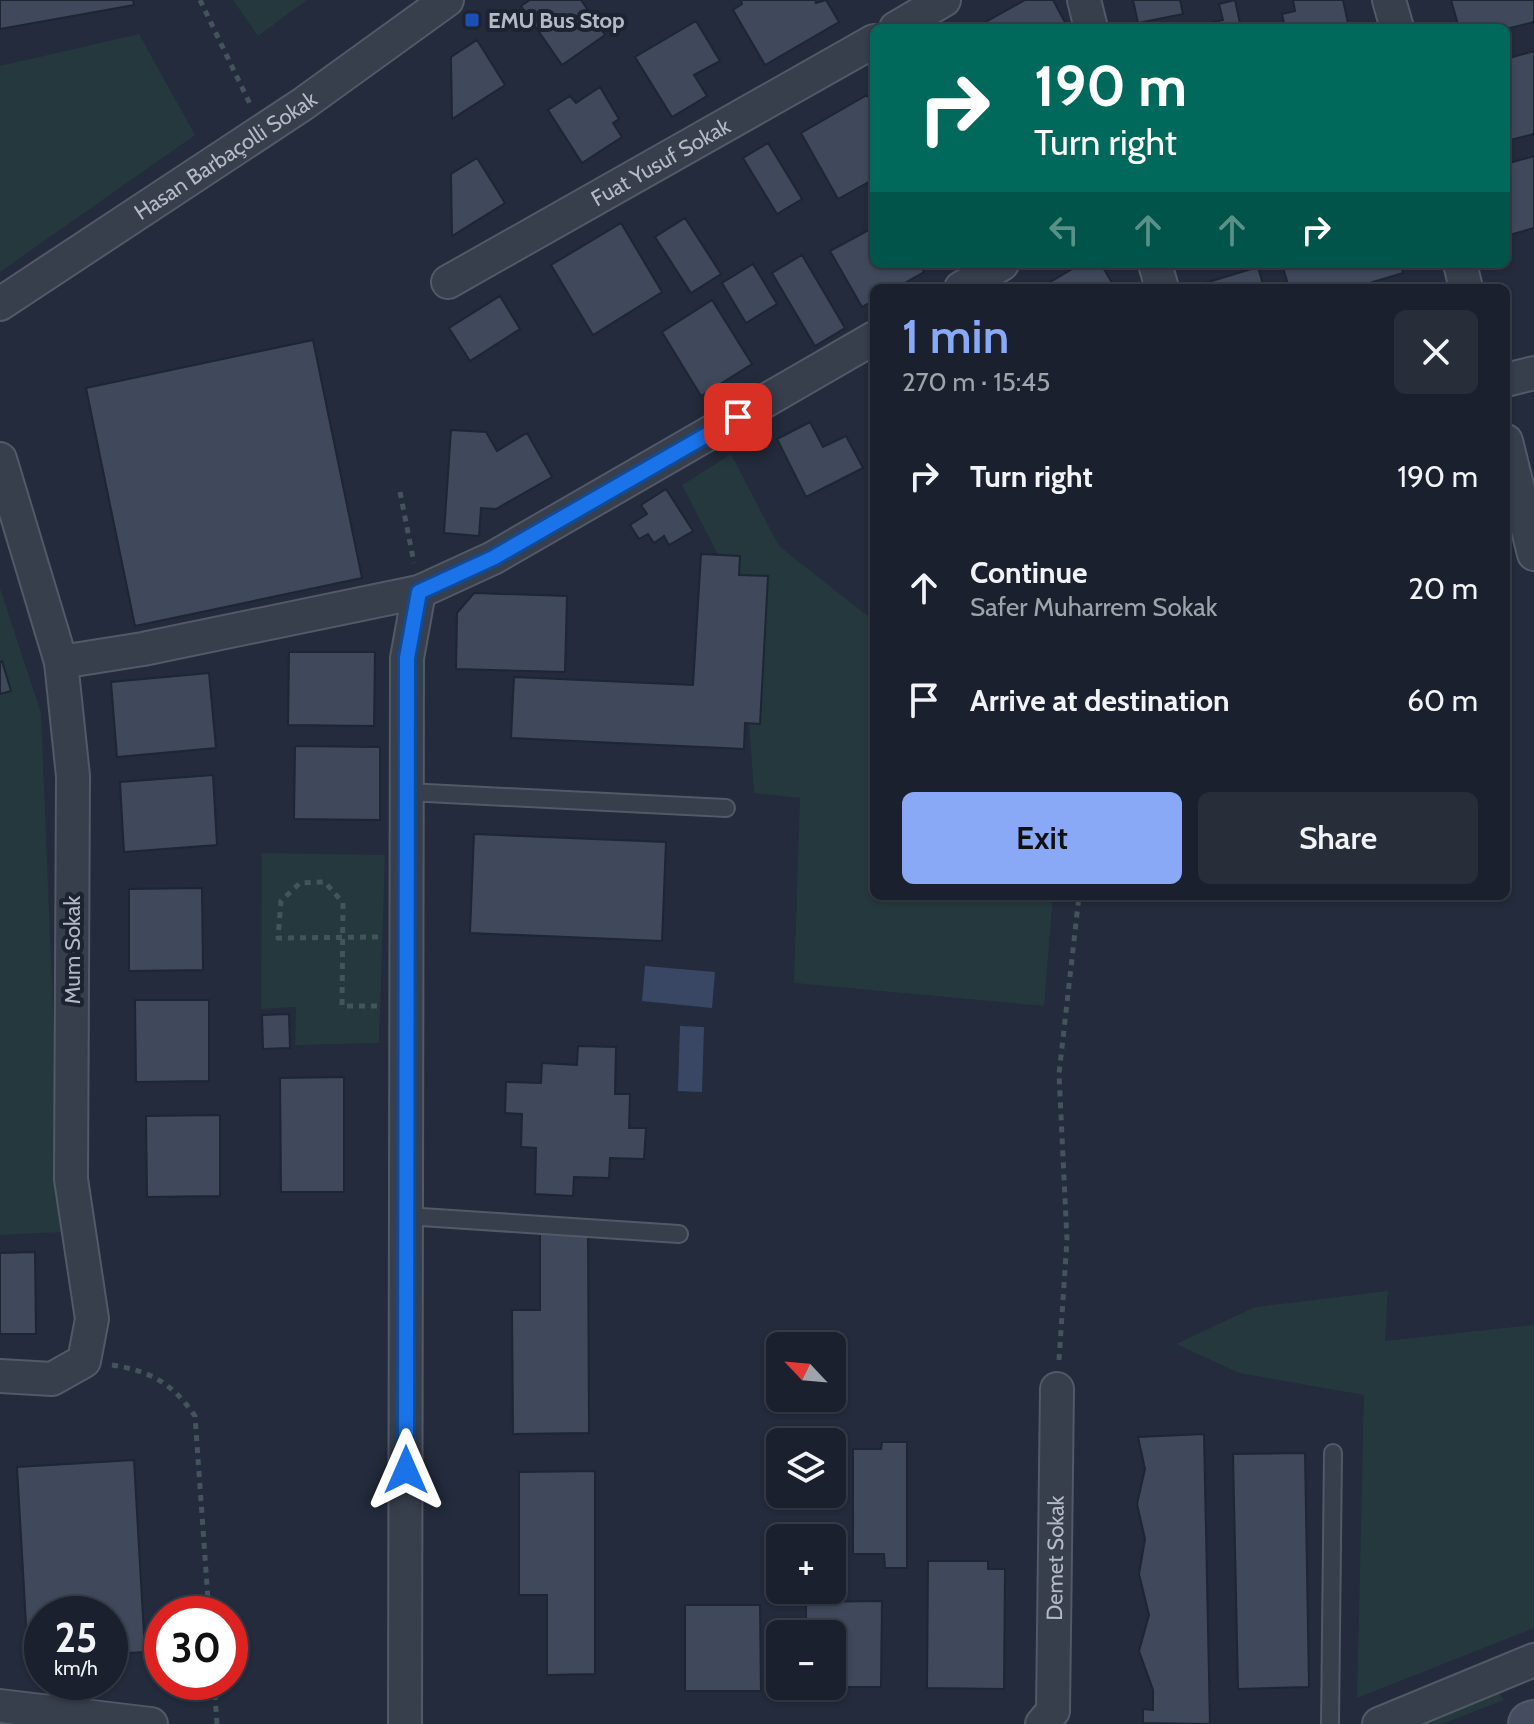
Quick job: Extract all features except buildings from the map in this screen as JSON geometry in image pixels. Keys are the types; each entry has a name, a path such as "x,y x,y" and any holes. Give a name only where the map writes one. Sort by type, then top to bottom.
{"street":[{"name":"Hasan Barbaçolli Sokak","path":"0,304 263,130 447,0"},
{"path":"903,24 944,0"},
{"path":"1084,0 1090,24"},
{"path":"1389,0 1396,24"},
{"name":"Fuat Yusuf Sokak","path":"448,282 870,43"},
{"path":"968,284 995,268"},
{"path":"61,662 143,649 419,592 493,558 870,340"},
{"path":"1510,379 1534,373"},
{"path":"1510,457 1534,554"},
{"name":"Mum Sokak","path":"0,459 5,492 61,662 73,776 71,1179 92,1319 84,1361"},
{"path":"405,1724 407,658 419,592"},
{"path":"0,1376 52,1379 84,1361"},
{"name":"Demet Sokak","path":"1042,1724 1053,1711 1057,1389"},
{"path":"1379,1724 1534,1660"},
{"path":"0,1706 151,1724"}],"lane":[{"path":"407,792 726,808"},
{"path":"406,1216 679,1234"},
{"path":"1330,1724 1333,1453"}],"path":[{"path":"200,0 263,130"},
{"path":"400,492 419,592"},
{"path":"407,937 342,937 278,938 281,901 300,883 325,882 343,903 342,937 342,1006 407,1006"},
{"path":"1057,1389 1067,1240 1059,1074 1079,900"},
{"path":"84,1361 136,1369 177,1390 195,1416 208,1596"},
{"path":"215,1700 217,1724"}],"green space":[{"path":"233,0 307,0 258,36"},
{"path":"139,34 195,135 0,272 0,66"},
{"path":"731,454 779,546 870,618 870,900 1053,900 1044,1006 794,983 800,798 754,793 740,597 682,485"},
{"path":"0,588 41,713 62,1232 0,1235"},
{"path":"262,853 385,855 379,1043 295,1045 296,1007 261,1009"},
{"path":"1388,1291 1385,1341 1534,1325 1534,1628 1357,1698 1364,1395 1239,1373 1176,1344 1255,1307"},
{"path":"1495,1687 1504,1700 1442,1724 1395,1724"}],"water":[{"path":"645,966 715,972 712,1008 642,1001"},
{"path":"680,1026 704,1027 702,1092 678,1091"}],"place":[{"name":"EMU Bus Stop","path":"472,20"}],"route":[{"path":"406,1470 407,658 419,592 493,558 738,417"}]}
